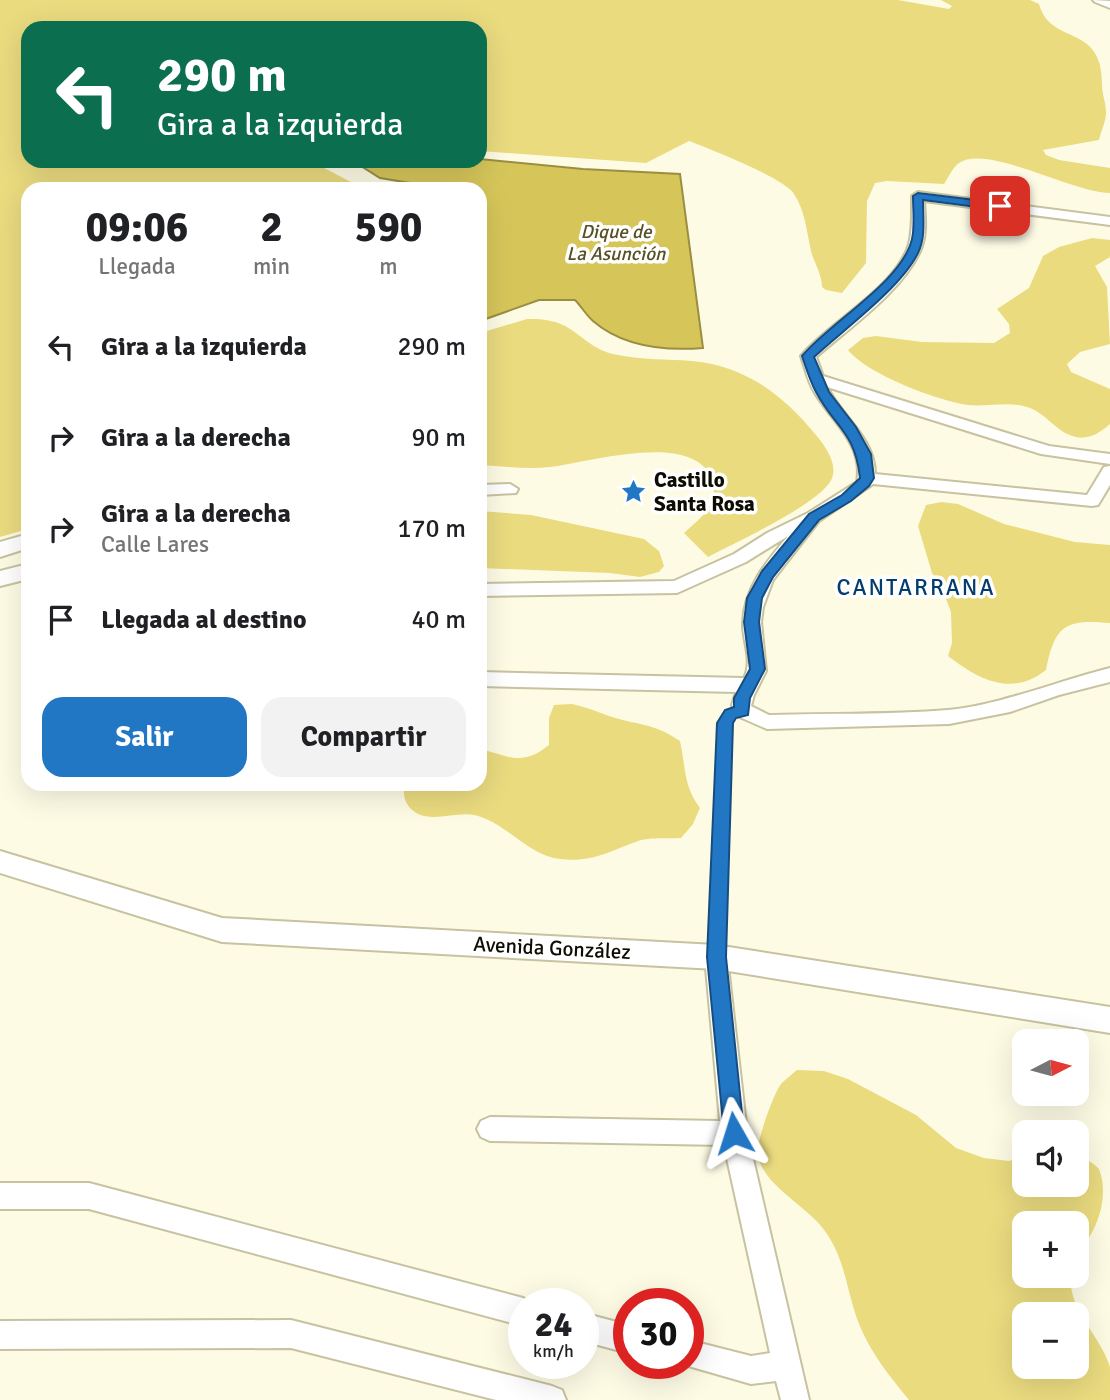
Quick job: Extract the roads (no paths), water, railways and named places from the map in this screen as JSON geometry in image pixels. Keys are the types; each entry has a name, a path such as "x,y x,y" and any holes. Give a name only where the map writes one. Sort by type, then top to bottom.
{"street":[{"path":"1098,0 1110,5"},
{"path":"487,590 677,587 740,558 773,537 814,517 865,484 867,478 864,454 849,427 823,393 808,356 896,276 913,253 918,237 918,196 1110,221"},
{"path":"817,379 1047,451 1110,459"},
{"path":"867,478 1092,501 1110,471"},
{"path":"487,490 510,489"},
{"path":"814,517 768,575 755,598 752,622 758,669 740,703 742,710 767,722 950,717 1010,705 1066,686 1110,675"},
{"path":"0,550 21,543"},
{"path":"0,579 21,573"},
{"path":"487,679 749,685"},
{"name":"Avenida González","path":"0,862 222,930 716,957 1110,1020"},
{"path":"716,957 734,1133 795,1400"},
{"path":"490,1129 734,1133"},
{"path":"0,1196 89,1196 508,1308"},
{"path":"0,1335 291,1334 552,1400"},
{"path":"704,1358 751,1370 787,1365"}],"lane":[{"path":"716,957 725,723 730,714 742,710"}],"water":[{"name":"Dique de La Asunción","path":"487,160 583,169 680,174 703,348 659,348 631,342 593,321 575,300 539,300 487,319 487,182 404,182 380,178 364,168 487,168"}],"place":[{"name":"Castillo Santa Rosa","path":"634,492"}],"district":[{"name":"CANTARRANA","path":"916,587"}]}
